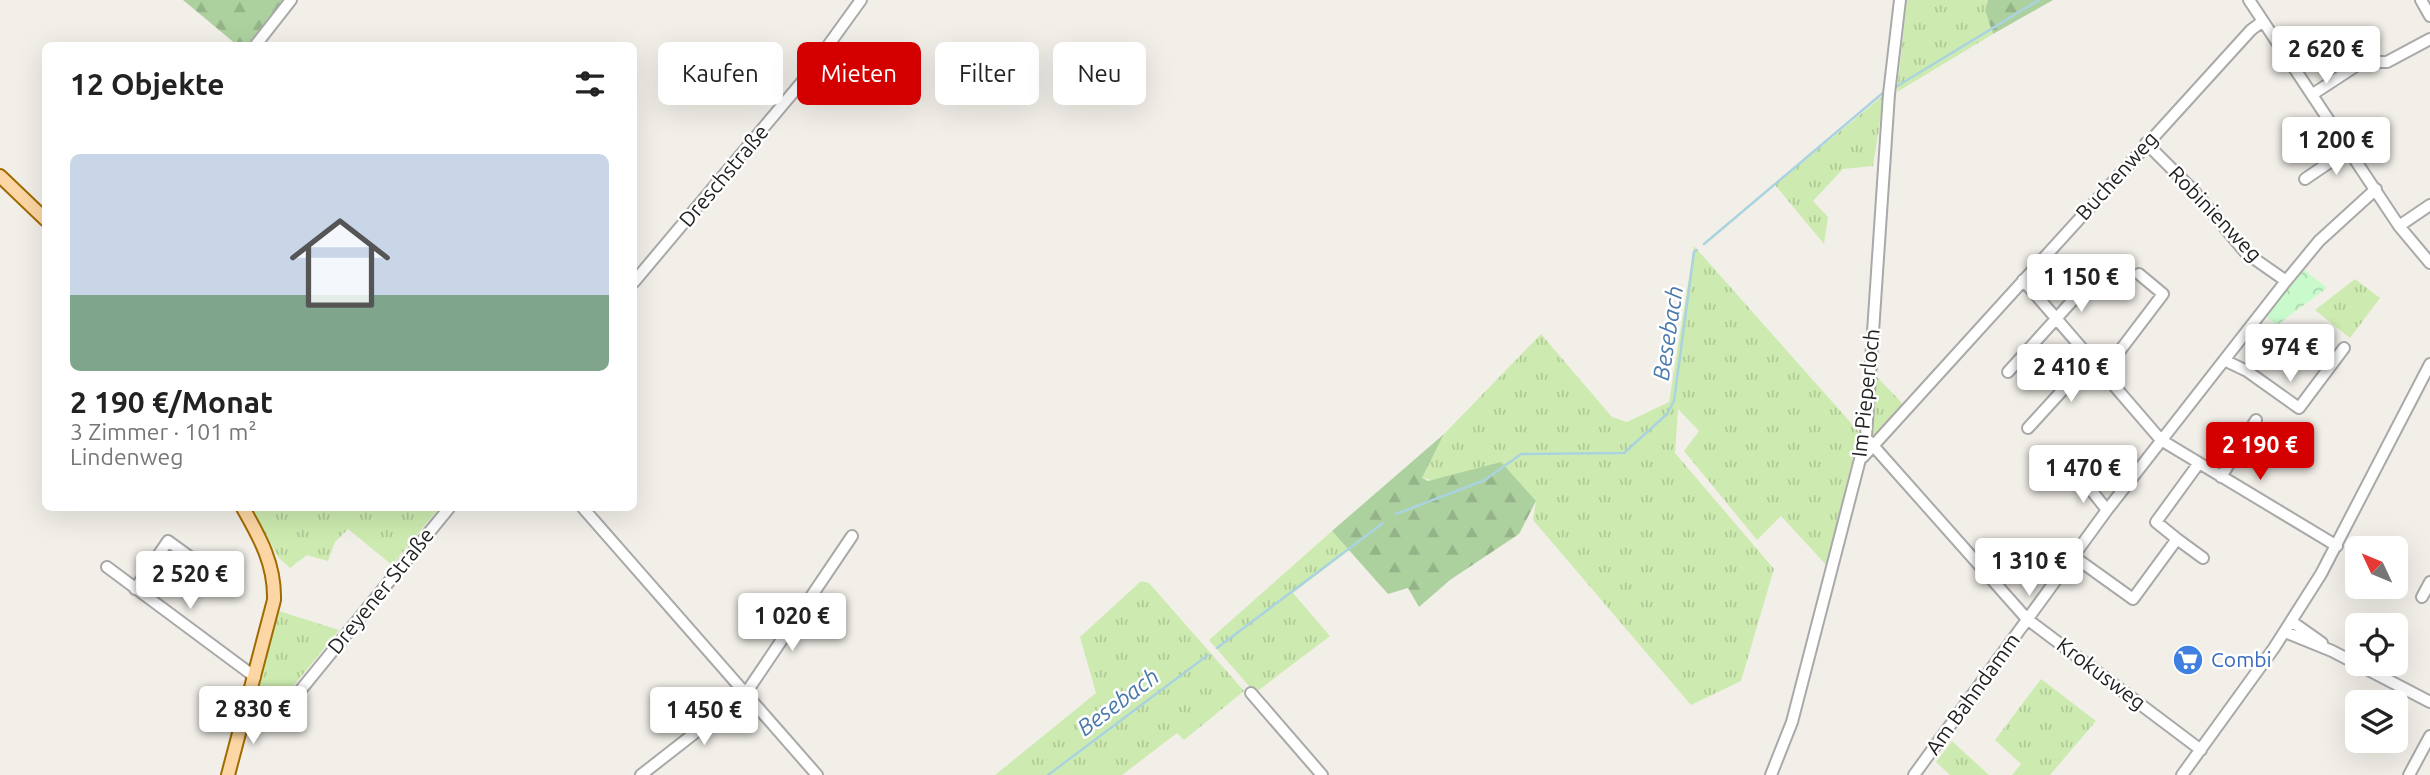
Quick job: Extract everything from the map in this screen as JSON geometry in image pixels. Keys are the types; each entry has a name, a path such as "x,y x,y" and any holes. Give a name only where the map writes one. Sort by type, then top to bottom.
{"main road":[{"path":"0,176 42,216"},
{"path":"228,775 270,623 274,584 268,556 245,511"}],"street":[{"path":"258,42 291,0"},
{"name":"Dreschstraße","path":"637,278 794,92 861,0"},
{"name":"Im Pieperloch","path":"1869,441 1889,94 1900,0"},
{"path":"2249,0 2399,226 2430,263"},
{"path":"2421,0 2430,16"},
{"name":"Buchenweg","path":"1861,458 1869,441 2023,280 2251,30 2263,21"},
{"path":"2313,94 2362,62 2387,62 2430,39"},
{"name":"Robinienweg","path":"2146,143 2193,190 2246,253 2286,281"},
{"path":"2305,178 2349,149"},
{"name":"Am Bahndamm","path":"1914,775 2107,510 2286,281 2319,241 2376,189"},
{"path":"2399,226 2430,205"},
{"path":"2103,373 2163,295 2139,274"},
{"path":"2023,280 2161,440 2337,546"},
{"path":"2008,372 2082,290"},
{"path":"2226,361 2247,371 2299,408 2344,348"},
{"path":"2028,428 2091,359"},
{"path":"2182,775 2288,626 2337,546 2430,364"},
{"path":"2221,477 2256,420"},
{"name":"Krokusweg","path":"1869,441 2027,619 2201,750"},
{"name":"Im Pieperloch","path":"1771,775 1792,722 1861,458"},
{"path":"2199,463 2156,522 2203,558"},
{"path":"2084,481 2107,510"},
{"name":"Dreyener Straße","path":"247,708 271,712 281,710 291,702 447,511"},
{"path":"586,511 817,775"},
{"path":"641,775 746,693 852,536"},
{"path":"2073,556 2133,599 2177,539"},
{"path":"135,589 168,541 201,565"},
{"path":"107,567 255,677"},
{"path":"2422,597 2430,582"},
{"path":"2288,626 2430,702"},
{"path":"1251,694 1322,775"},
{"path":"2409,775 2430,736"}],"green space":[{"path":"183,0 283,0 252,42 233,42"},
{"path":"1907,0 1988,0 1985,10 1993,34 1897,92"},
{"path":"1988,0 2053,0 1993,34 1985,10"},
{"path":"1884,95 1873,166 1843,169 1813,201 1828,217 1824,244 1775,185"},
{"path":"1694,246 1859,432 1827,566 1781,516 1757,540 1684,451 1699,431 1678,409 1675,453 1774,569 1741,681 1691,705 1533,520 1536,501 1422,478 1444,434 1541,334 1612,417 1627,422 1669,402"},
{"path":"2302,268 2327,288 2277,325 2265,316"},
{"path":"2355,279 2380,298 2350,338 2315,310"},
{"path":"1873,373 1904,405 1875,436 1870,435"},
{"path":"1444,434 1422,478 1428,481 1501,462 1536,501 1519,534 1450,580 1419,607 1408,588 1388,594 1332,531"},
{"path":"254,511 437,511 392,565 348,529 335,542 328,561 307,555 290,568 278,557"},
{"path":"1332,531 1349,550 1293,593 1330,636 1255,693 1209,640"},
{"path":"1141,581 1149,583 1244,691 1184,740 1177,733 1122,775 995,775 1096,693 1080,637"},
{"path":"279,611 339,630 282,700 271,705 255,700"},
{"path":"2041,679 2096,721 2050,775 2012,775 2021,764 1995,740"},
{"path":"1952,741 1989,775 1950,775 1936,762"}],"waterway":[{"name":"Besebach","path":"1894,88 2039,0"},
{"name":"Besebach","path":"1704,244 1884,92"},
{"name":"Besebach","path":"1396,514 1485,480 1521,454 1624,453 1667,414 1674,401 1694,252 1697,250"},
{"name":"Besebach","path":"1217,648 1383,523"},
{"name":"Besebach","path":"1048,775 1208,655"}],"place":[{"name":"Combi","path":"2188,660"}]}
